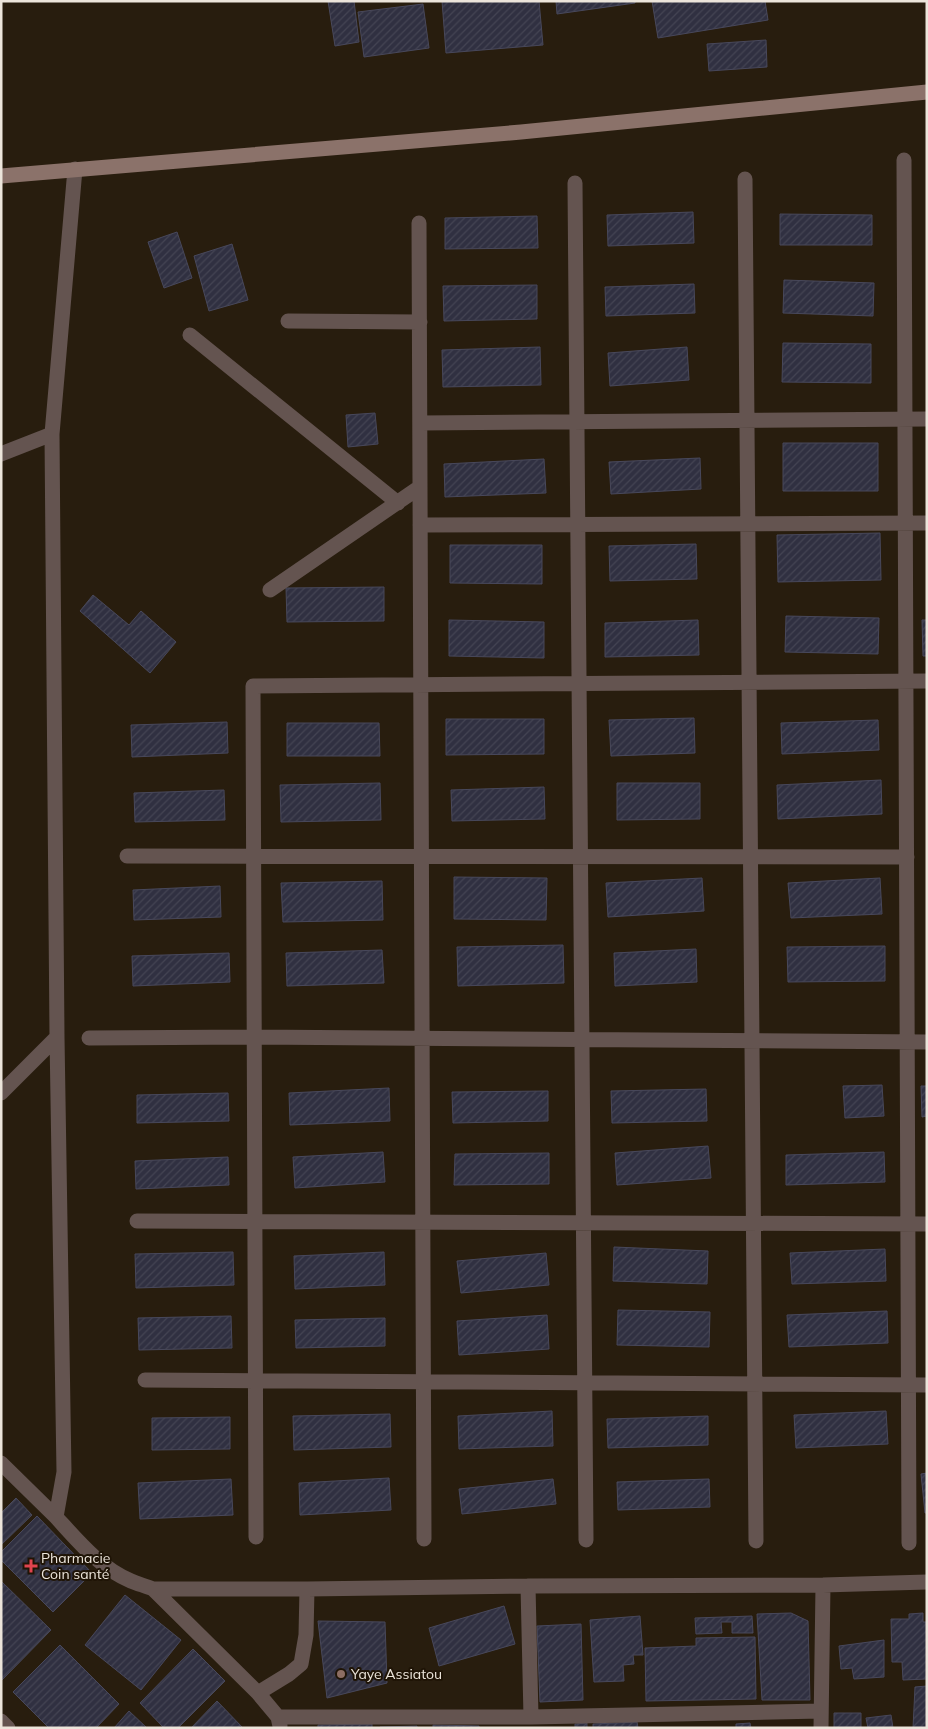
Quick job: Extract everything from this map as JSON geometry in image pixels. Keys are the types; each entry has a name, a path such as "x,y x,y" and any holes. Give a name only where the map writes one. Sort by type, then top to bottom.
{"street":[{"path":"1,176 521,132 927,92"},
{"path":"904,160 909,1543"},
{"path":"56,1516 64,1472 57,1037 52,434 75,169"},
{"path":"745,178 756,1541"},
{"path":"575,183 586,1540"},
{"path":"420,223 424,1539"},
{"path":"288,321 420,322"},
{"path":"190,335 398,503"},
{"path":"420,423 927,419"},
{"path":"1,454 52,434"},
{"path":"270,590 420,487"},
{"path":"420,525 927,523"},
{"path":"256,1537 253,686 927,681"},
{"path":"128,856 907,857"},
{"path":"1,1093 57,1037"},
{"path":"89,1038 254,1037 927,1042"},
{"path":"137,1221 927,1224"},
{"path":"144,1380 927,1385"},
{"path":"1,1463 56,1516 91,1555 112,1571 130,1581 153,1589 823,1585 927,1582"},
{"path":"821,1728 823,1585"},
{"path":"528,1586 531,1717"},
{"path":"153,1589 258,1693 279,1723 821,1711"},
{"path":"258,1693 289,1674 301,1664 306,1635 307,1589"},
{"path":"1,1721 8,1728"}],"building":[{"path":"328,1 354,1 359,42 335,46"},
{"path":"442,1 539,1 543,45 446,53"},
{"path":"556,1 635,1 635,3 557,14"},
{"path":"652,1 765,1 768,20 658,38"},
{"path":"423,4 429,48 364,57 358,12"},
{"path":"766,40 767,67 709,71 707,44"},
{"path":"693,212 694,243 608,246 607,215"},
{"path":"780,214 872,215 872,245 780,245"},
{"path":"537,216 538,248 445,249 445,218"},
{"path":"177,232 192,278 164,288 148,242"},
{"path":"232,244 248,300 209,311 194,256"},
{"path":"784,280 874,283 873,316 783,313"},
{"path":"694,284 695,313 606,316 605,287"},
{"path":"537,285 537,319 444,321 443,286"},
{"path":"783,343 871,344 871,383 782,382"},
{"path":"540,347 541,385 443,387 442,350"},
{"path":"687,347 689,380 610,386 608,353"},
{"path":"375,413 378,444 348,447 346,415"},
{"path":"783,443 878,443 878,491 783,491"},
{"path":"700,458 701,489 611,494 609,462"},
{"path":"544,459 546,493 445,497 444,464"},
{"path":"880,533 881,580 778,582 777,535"},
{"path":"696,544 697,579 610,581 609,546"},
{"path":"450,545 542,545 542,584 450,583"},
{"path":"384,587 384,621 287,622 286,588"},
{"path":"93,595 129,625 141,611 176,642 150,673 80,611"},
{"path":"786,616 879,618 878,654 785,652"},
{"path":"449,620 544,622 544,658 449,656"},
{"path":"698,620 699,655 605,657 605,623"},
{"path":"922,620 927,620 927,656 923,656"},
{"path":"694,718 695,753 611,756 609,720"},
{"path":"446,719 544,719 544,754 446,755"},
{"path":"878,720 879,750 782,754 781,723"},
{"path":"227,722 228,753 132,757 131,725"},
{"path":"287,723 379,723 380,756 287,756"},
{"path":"881,780 882,814 778,819 777,785"},
{"path":"380,783 381,820 281,822 280,785"},
{"path":"617,783 700,783 700,819 617,820"},
{"path":"544,787 545,819 452,821 451,790"},
{"path":"224,790 225,820 135,822 134,793"},
{"path":"454,877 547,878 546,920 454,919"},
{"path":"702,878 704,911 608,917 606,883"},
{"path":"880,878 882,914 791,918 788,883"},
{"path":"382,881 383,920 283,922 281,883"},
{"path":"220,886 221,917 134,920 133,890"},
{"path":"563,945 564,983 458,986 457,947"},
{"path":"885,946 885,981 788,982 787,947"},
{"path":"696,949 697,982 615,986 614,953"},
{"path":"382,950 384,983 287,986 286,953"},
{"path":"229,953 230,982 133,986 132,956"},
{"path":"882,1085 884,1116 845,1118 843,1086"},
{"path":"921,1086 927,1086 927,1116 922,1117"},
{"path":"389,1088 390,1121 290,1125 289,1093"},
{"path":"706,1089 707,1121 612,1123 611,1091"},
{"path":"548,1091 548,1121 453,1123 452,1092"},
{"path":"228,1093 229,1121 137,1123 137,1095"},
{"path":"708,1146 711,1178 617,1185 615,1153"},
{"path":"383,1152 385,1182 295,1188 293,1157"},
{"path":"884,1152 885,1182 786,1185 786,1155"},
{"path":"549,1153 549,1184 454,1185 455,1154"},
{"path":"228,1157 229,1185 136,1189 135,1161"},
{"path":"614,1247 708,1251 707,1284 613,1281"},
{"path":"885,1249 886,1281 792,1284 790,1253"},
{"path":"233,1252 234,1285 136,1288 135,1254"},
{"path":"384,1252 385,1285 295,1289 294,1256"},
{"path":"546,1253 549,1285 461,1293 457,1261"},
{"path":"618,1310 710,1312 709,1347 617,1345"},
{"path":"887,1311 888,1343 789,1347 787,1315"},
{"path":"547,1315 549,1349 459,1355 457,1321"},
{"path":"231,1316 232,1348 139,1350 138,1318"},
{"path":"385,1318 385,1346 296,1348 295,1320"},
{"path":"552,1411 553,1446 459,1449 458,1416"},
{"path":"886,1411 888,1444 796,1448 794,1415"},
{"path":"390,1414 391,1447 294,1450 293,1416"},
{"path":"708,1416 708,1445 608,1448 607,1419"},
{"path":"230,1417 230,1449 152,1450 152,1418"},
{"path":"927,1473 927,1513 925,1513 921,1474"},
{"path":"389,1478 391,1510 300,1515 299,1483"},
{"path":"231,1479 233,1515 140,1519 138,1483"},
{"path":"553,1479 556,1504 462,1514 459,1489"},
{"path":"709,1479 710,1507 618,1510 617,1482"},
{"path":"16,1498 32,1515 1,1545 1,1513"},
{"path":"37,1516 92,1573 53,1612 1,1560 1,1552"},
{"path":"1,1581 51,1630 2,1680 1,1679"},
{"path":"125,1595 181,1640 141,1690 85,1645"},
{"path":"504,1606 515,1644 439,1666 429,1628"},
{"path":"791,1613 808,1621 810,1700 762,1700 757,1614"},
{"path":"923,1613 923,1622 927,1622 927,1679 903,1680 902,1662 892,1662 891,1619 909,1619 909,1614"},
{"path":"640,1616 643,1655 633,1655 634,1664 623,1665 624,1681 594,1682 590,1620"},
{"path":"752,1616 753,1633 732,1633 732,1622 721,1622 722,1633 696,1634 695,1618"},
{"path":"318,1621 385,1622 387,1683 327,1698"},
{"path":"581,1624 583,1700 540,1702 537,1626"},
{"path":"755,1637 756,1699 646,1701 645,1648 696,1646 696,1638"},
{"path":"884,1640 884,1677 854,1679 852,1668 841,1669 839,1646"},
{"path":"60,1645 119,1704 96,1728 49,1728 13,1692"},
{"path":"193,1649 225,1681 178,1728 164,1728 140,1703"},
{"path":"927,1686 927,1728 913,1728 915,1687"},
{"path":"217,1701 243,1728 191,1728"},
{"path":"129,1711 147,1728 114,1728"},
{"path":"834,1713 861,1713 861,1728 834,1728"},
{"path":"891,1715 893,1728 868,1728 866,1718"},
{"path":"637,1722 638,1728 593,1728 593,1724"},
{"path":"587,1723 587,1728 575,1728 575,1724"},
{"path":"750,1723 751,1728 736,1728 736,1724"},
{"path":"372,1724 372,1728 318,1728 318,1725"},
{"path":"433,1725 479,1726 479,1728 433,1728"},
{"path":"417,1726 417,1728 380,1728 380,1727"}],"place":[{"name":"Pharmacie Coin santé","path":"31,1566"},
{"name":"Yaye Assiatou","path":"341,1674"}]}
